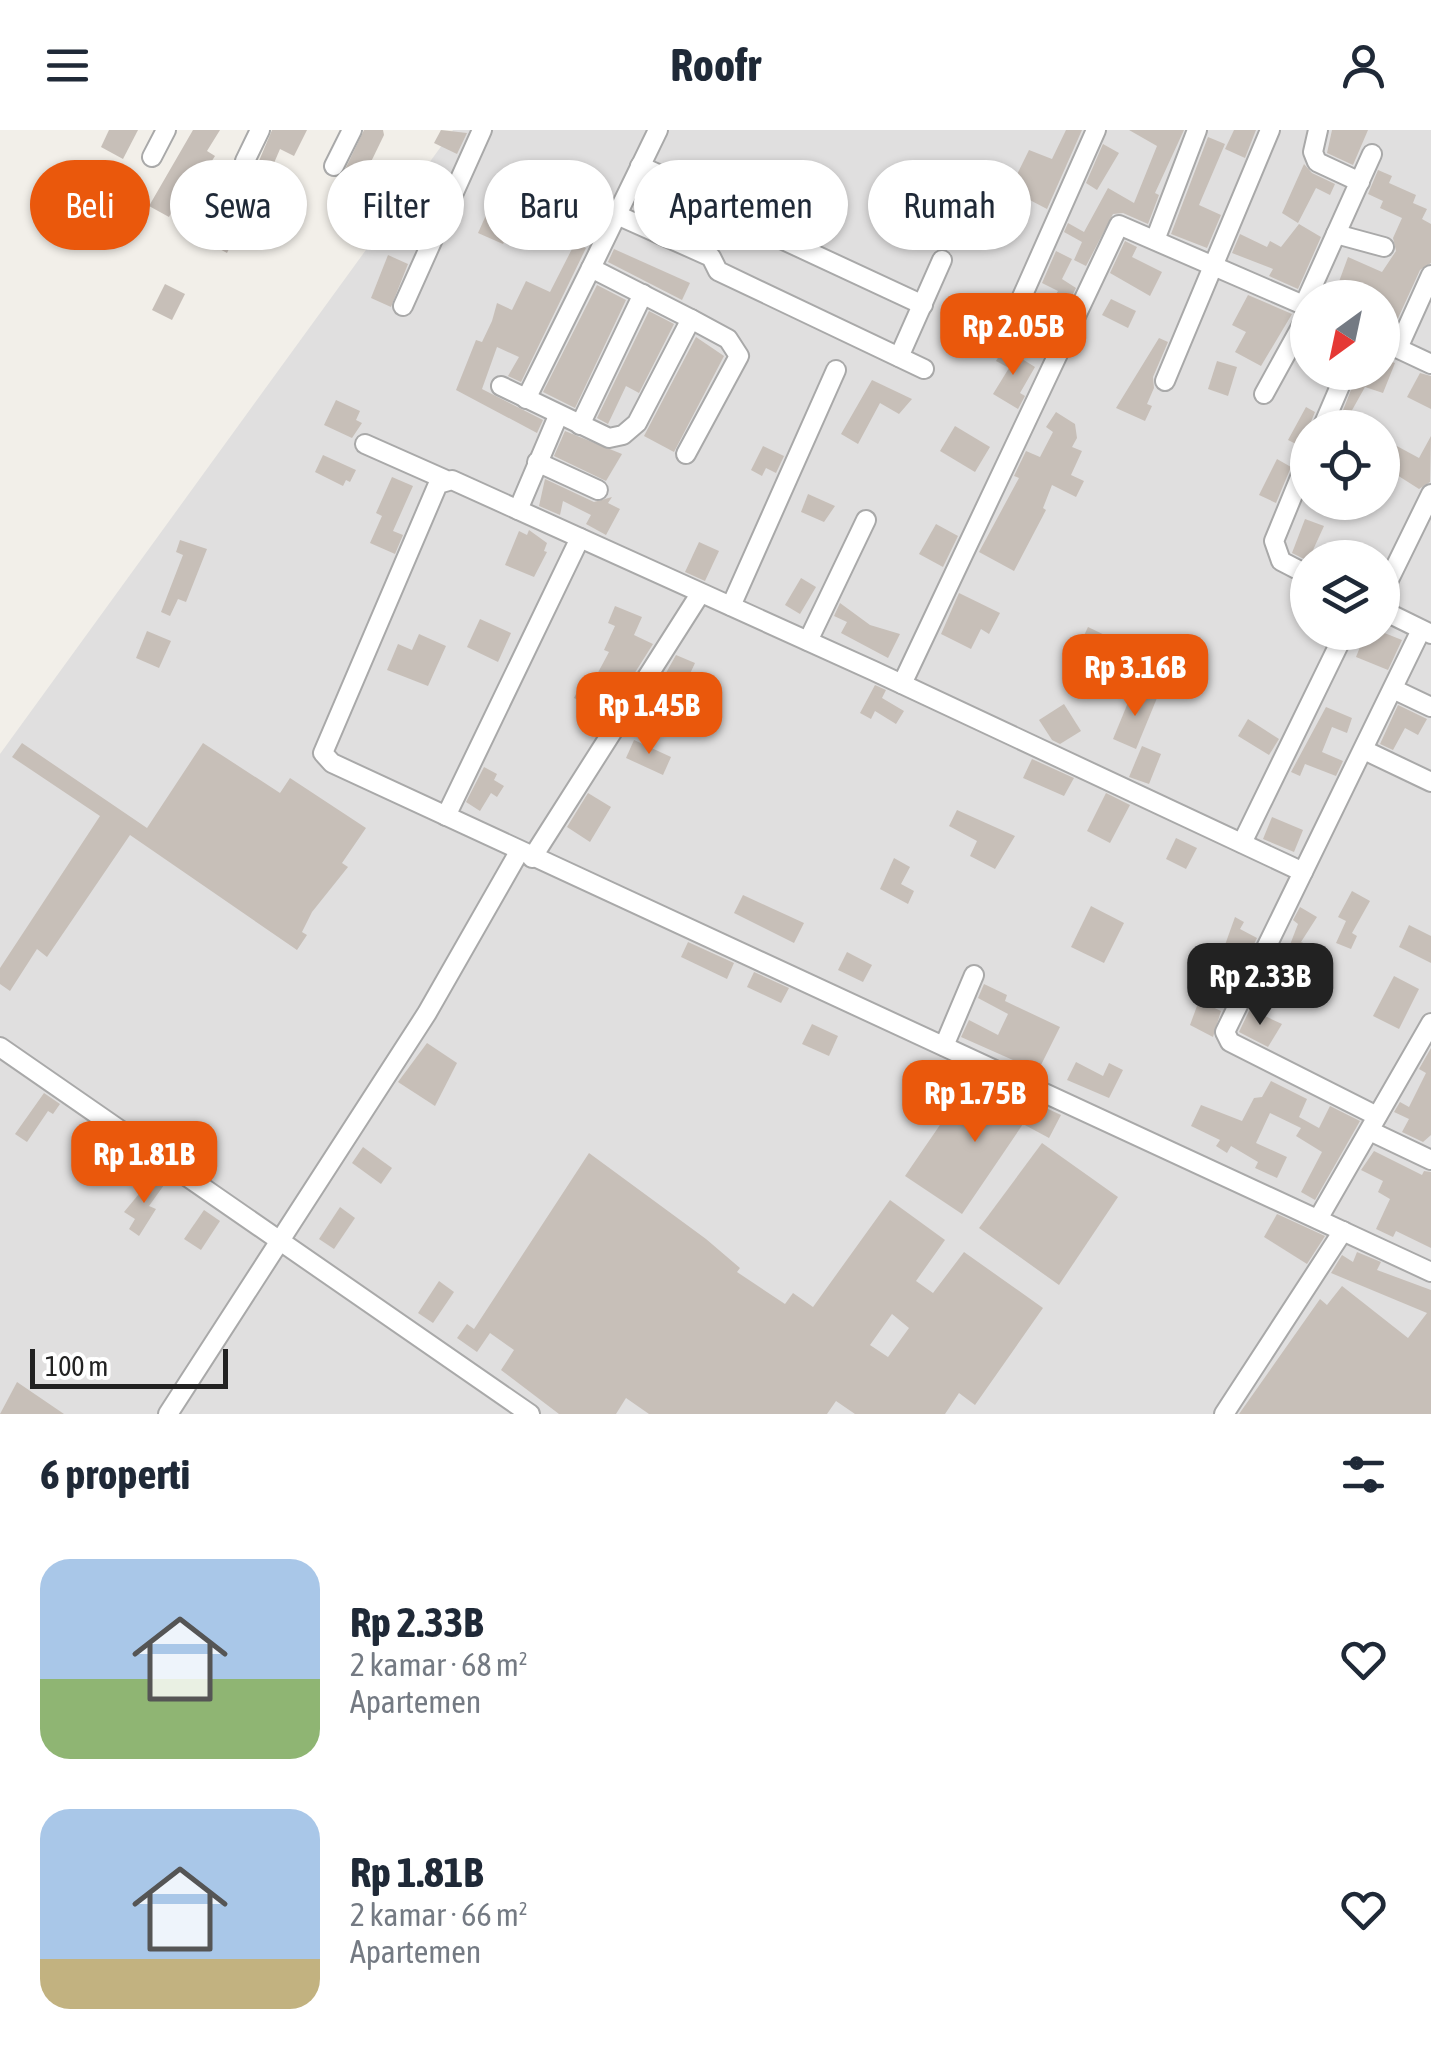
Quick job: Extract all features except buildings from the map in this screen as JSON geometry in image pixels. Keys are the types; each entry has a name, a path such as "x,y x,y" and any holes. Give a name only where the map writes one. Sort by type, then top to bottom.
{"street":[{"path":"152,156 166,130"},
{"path":"245,160 260,130"},
{"path":"337,160 352,130"},
{"path":"403,306 482,130"},
{"path":"643,160 658,130"},
{"path":"1036,322 1024,314 1021,299 1096,130"},
{"path":"1155,240 1197,130"},
{"path":"1164,381 1270,130"},
{"path":"1318,130 1312,152 1317,162 1360,182"},
{"path":"1318,280 1372,154"},
{"path":"526,399 634,178"},
{"path":"616,215 710,257 718,271 924,369"},
{"path":"902,684 1119,225 1214,264 1290,301"},
{"path":"1336,234 1384,247"},
{"path":"805,250 923,305"},
{"path":"900,357 942,260"},
{"path":"591,268 728,339 739,356 686,454"},
{"path":"1400,327 1431,275"},
{"path":"580,425 642,294"},
{"path":"501,386 610,438 630,430 691,319"},
{"path":"1264,394 1290,341"},
{"path":"1400,349 1431,364"},
{"path":"731,606 836,370"},
{"path":"518,510 558,416"},
{"path":"365,444 808,641 1303,872"},
{"path":"538,462 598,490"},
{"path":"444,479 322,754 332,764 1431,1272"},
{"path":"1400,557 1431,494"},
{"path":"1290,502 1274,541 1281,561 1290,565"},
{"path":"808,641 866,520"},
{"path":"446,816 580,538"},
{"path":"168,1414 526,855 700,594"},
{"path":"1400,619 1426,632 1393,688 1224,1036 1431,1160"},
{"path":"1242,843 1336,650"},
{"path":"1393,688 1431,707"},
{"path":"1364,750 1431,782"},
{"path":"944,1046 974,975"},
{"path":"1318,1219 1431,1023"},
{"path":"0,1047 277,1241 440,1347 530,1414"},
{"path":"1224,1414 1343,1231"}],"shaded area":[{"path":"453,130 1431,130 1431,1414 0,1414 0,754 366,250 464,250 464,160 431,160"}]}
